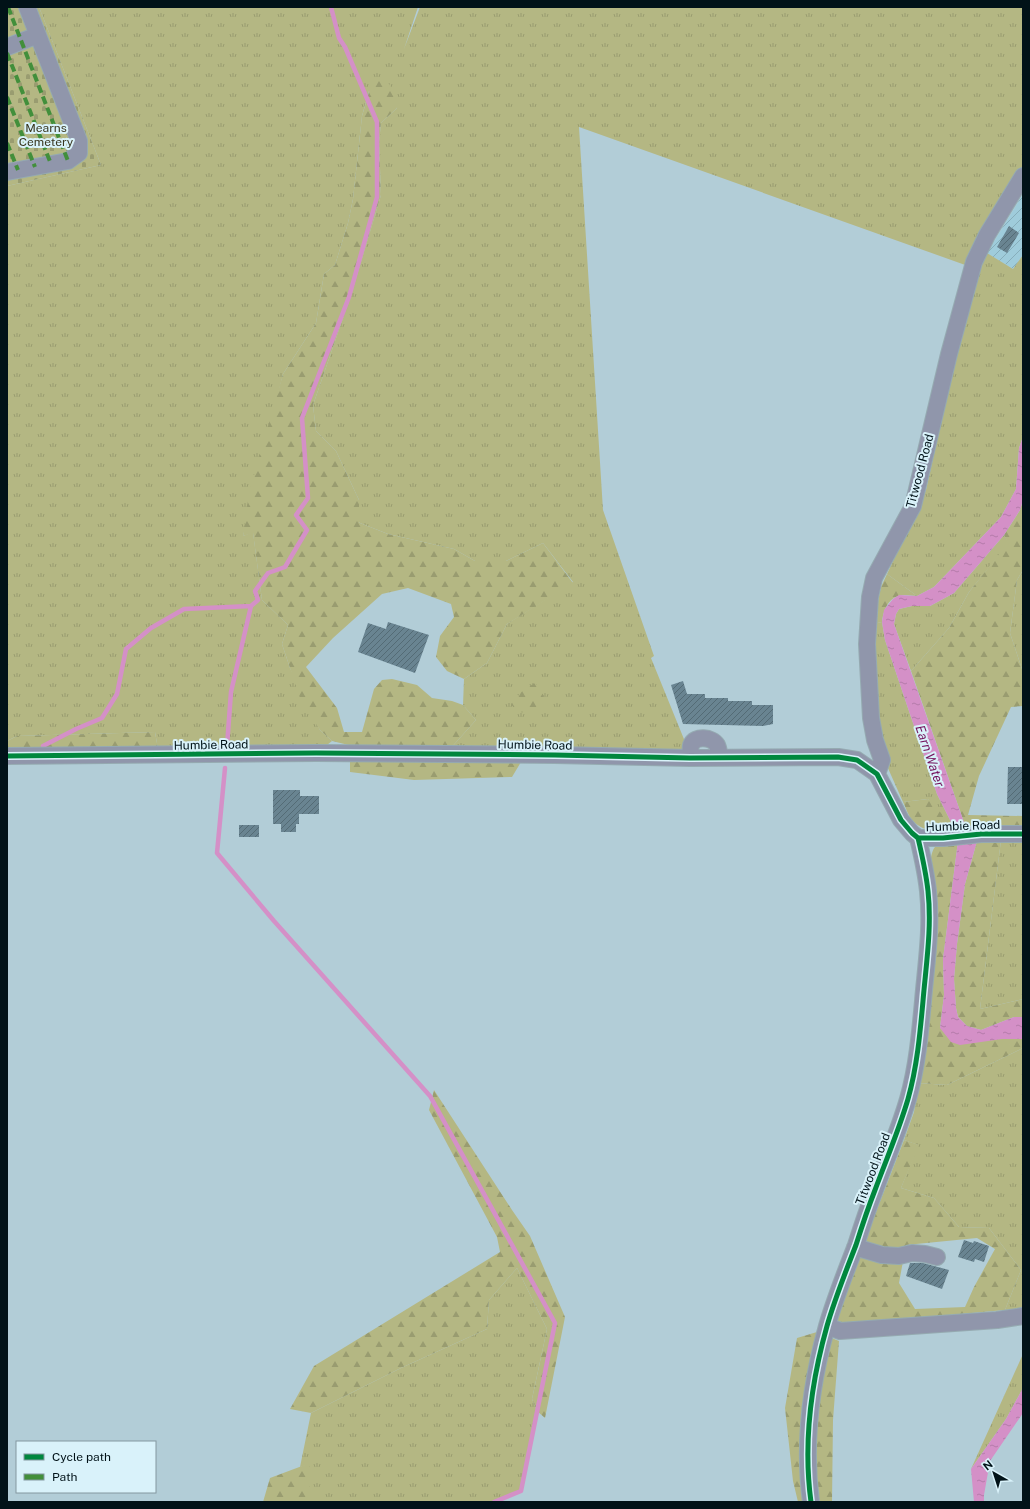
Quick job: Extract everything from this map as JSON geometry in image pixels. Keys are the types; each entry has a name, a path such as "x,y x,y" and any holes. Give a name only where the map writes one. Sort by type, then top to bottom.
{"street":[{"path":"7,172 68,161 79,152 79,141 27,7"},
{"path":"7,47 38,36"},
{"name":"Titwood Road","path":"877,774 882,760 875,740 871,718 867,644 870,597 874,578 913,506 949,354 974,262 987,236 1023,176"},
{"name":"Humbie Road","path":"7,756 340,754 838,758 857,760 877,774 901,820 918,838 943,838 981,834 1023,834"},
{"name":"Titwood Road","path":"811,1502 808,1460 810,1410 814,1381 827,1326 902,1118 913,1081 917,1058 929,924 928,891 924,860 918,838"},
{"path":"855,1247 882,1255 899,1256 912,1253 937,1257"},
{"path":"827,1326 840,1331 997,1320 1023,1316"}],"shaded area":[{"path":"1023,194 1023,255 1013,269 987,253"}],"green space":[{"name":"Mearns Cemetery","path":"7,7 39,7 101,165 7,186"},
{"path":"39,7 418,7 404,49 420,7 1023,7 1023,171 968,266 579,127 603,510 654,656 651,658 688,749 450,749 476,720 463,705 464,679 487,663 507,624 573,582 543,543 506,561 475,561 454,549 388,534 360,523 359,500 336,451 316,431 313,405 352,292 381,195 379,142 381,123 397,108 369,91 362,116 353,199 348,223 335,265 324,274 316,323 283,374 243,536 253,532 262,600 288,625 282,644 290,668 320,730 332,741 322,749 158,749 155,732 17,736 7,741 7,186 101,165"},
{"path":"373,78 385,78 391,87 397,108 381,123 379,143 381,195 352,292 313,405 316,431 336,451 359,500 360,523 388,534 454,549 475,561 506,561 543,543 573,583 507,624 487,663 464,679 447,671 436,657 440,636 454,617 451,604 408,588 382,594 333,638 306,667 337,708 344,732 362,732 374,689 382,680 392,679 417,685 432,698 452,701 463,705 476,720 450,749 361,748 332,741 320,730 300,698 282,644 288,625 262,600 253,533 243,536 249,493 283,374 316,323 324,274 335,265 348,223 353,199 362,116"},
{"path":"987,253 1013,269 1023,255 1023,437 1019,448 1016,489 1001,517 934,587 917,596 887,574 926,490 960,338 978,268"},
{"path":"1023,500 1023,570 1017,580 1010,633 1023,672 1023,706 1011,707 979,776 968,815 1023,816 1023,825 966,828 911,671 949,628 969,592 1008,543 1004,535 1020,510"},
{"path":"1004,535 1009,543 969,592 949,628 911,671 894,624 896,614 899,609 912,606 930,606 954,593"},
{"path":"1023,570 1023,672 1010,633 1017,580"},
{"path":"887,574 917,596 902,595 894,598 886,607 882,622 873,624 881,587"},
{"path":"882,622 885,640 937,794 955,830 948,831 928,799 903,802 883,757 874,688 873,624"},
{"path":"535,683 544,696 532,713 517,712 511,704 523,690"},
{"path":"155,732 158,749 7,750 7,741 17,736"},
{"path":"350,762 521,762 512,777 414,780 350,772"},
{"path":"928,799 942,814 948,831 930,830 918,825 912,820 903,802"},
{"path":"1001,840 1023,841 1023,999 980,1009"},
{"path":"1001,840 980,1009 1023,999 1023,1017 1014,1017 981,1030 967,1026 958,1017 954,979 957,944 965,884 977,841"},
{"path":"958,841 943,959 944,995 940,1028 1002,1039 1023,1039 1023,1048 947,1085 918,1083 931,857 937,845"},
{"path":"1023,1048 1023,1309 1005,1310 1021,1270 989,1228 959,1227 934,1198 901,1188 918,1145 904,1140 914,1112 918,1083 947,1085"},
{"path":"434,1090 530,1236 565,1317 545,1418 537,1411 532,1399 547,1329 517,1268 489,1300 487,1329 401,1368 311,1413 290,1409 314,1366 500,1252 497,1237 429,1110"},
{"path":"904,1140 919,1145 901,1188 934,1198 959,1227 989,1228 1021,1270 1005,1310 849,1324 834,1320","holes":["977,1238 995,1249 965,1307 915,1309 899,1283 906,1245"]},
{"path":"517,1268 547,1329 532,1399 537,1411 521,1491 494,1502 310,1502 310,1464 300,1467 311,1413 401,1368 487,1329 489,1300"},
{"path":"817,1332 839,1341 833,1420 832,1502 798,1502 793,1481 785,1408 797,1338"},
{"path":"1023,1354 1023,1388 1006,1419 971,1469"},
{"path":"310,1463 310,1502 263,1502 270,1478"}],"water":[{"name":"Earn Water","path":"1023,437 1023,500 1020,510 1004,535 954,593 930,606 912,606 899,609 896,614 894,624 966,828 955,830 937,794 885,640 882,622 884,610 893,599 899,595 917,596 934,587 1001,517 1016,489 1019,448"},
{"path":"958,841 977,841 965,884 957,944 954,979 958,1017 967,1026 981,1030 1014,1017 1023,1017 1023,1039 1002,1039 960,1045 951,1042 940,1028 944,995 943,959"},
{"path":"1023,1388 1023,1413 990,1461 984,1502 974,1502 971,1469 1006,1419"}],"building":[{"path":"1009,226 1019,233 1007,253 997,247"},
{"path":"388,622 429,635 415,673 358,652 368,623 386,629"},
{"path":"683,681 687,694 705,694 705,698 728,698 728,701 752,701 752,705 773,705 773,724 763,726 683,724 671,685"},
{"path":"1008,767 1023,767 1023,804 1007,804"},
{"path":"273,790 300,790 300,796 319,796 319,814 299,814 299,824 296,824 296,832 281,832 281,824 273,824"},
{"path":"239,825 259,825 259,837 239,837"},
{"path":"964,1240 973,1243 974,1241 989,1246 984,1262 975,1259 974,1262 958,1257"},
{"path":"910,1263 923,1263 949,1270 942,1289 906,1276"}],"waterway":[{"path":"43,746 76,729 102,718 117,694 126,649 151,628 184,609 251,606 258,600 255,591 268,573 285,567 307,530 296,515 308,498 302,418 349,297 377,197 377,122 345,47 339,38 331,7"},
{"path":"227,746 231,692 251,606"},
{"path":"225,768 217,853 274,921 430,1096 555,1323 521,1491 494,1502"}],"marked path":[{"path":"8,7 68,161"},
{"path":"7,53 51,164"},
{"path":"7,97 35,167"},
{"path":"7,143 18,170"}],"cycle path":[{"path":"7,756 316,753 690,758 838,757 857,760 877,774 901,820 918,838 943,838 981,834 1023,834"},
{"path":"811,1502 808,1435 813,1391 821,1348 837,1295 897,1134 911,1087 916,1063 921,1026 929,933 927,884 918,838"}]}
